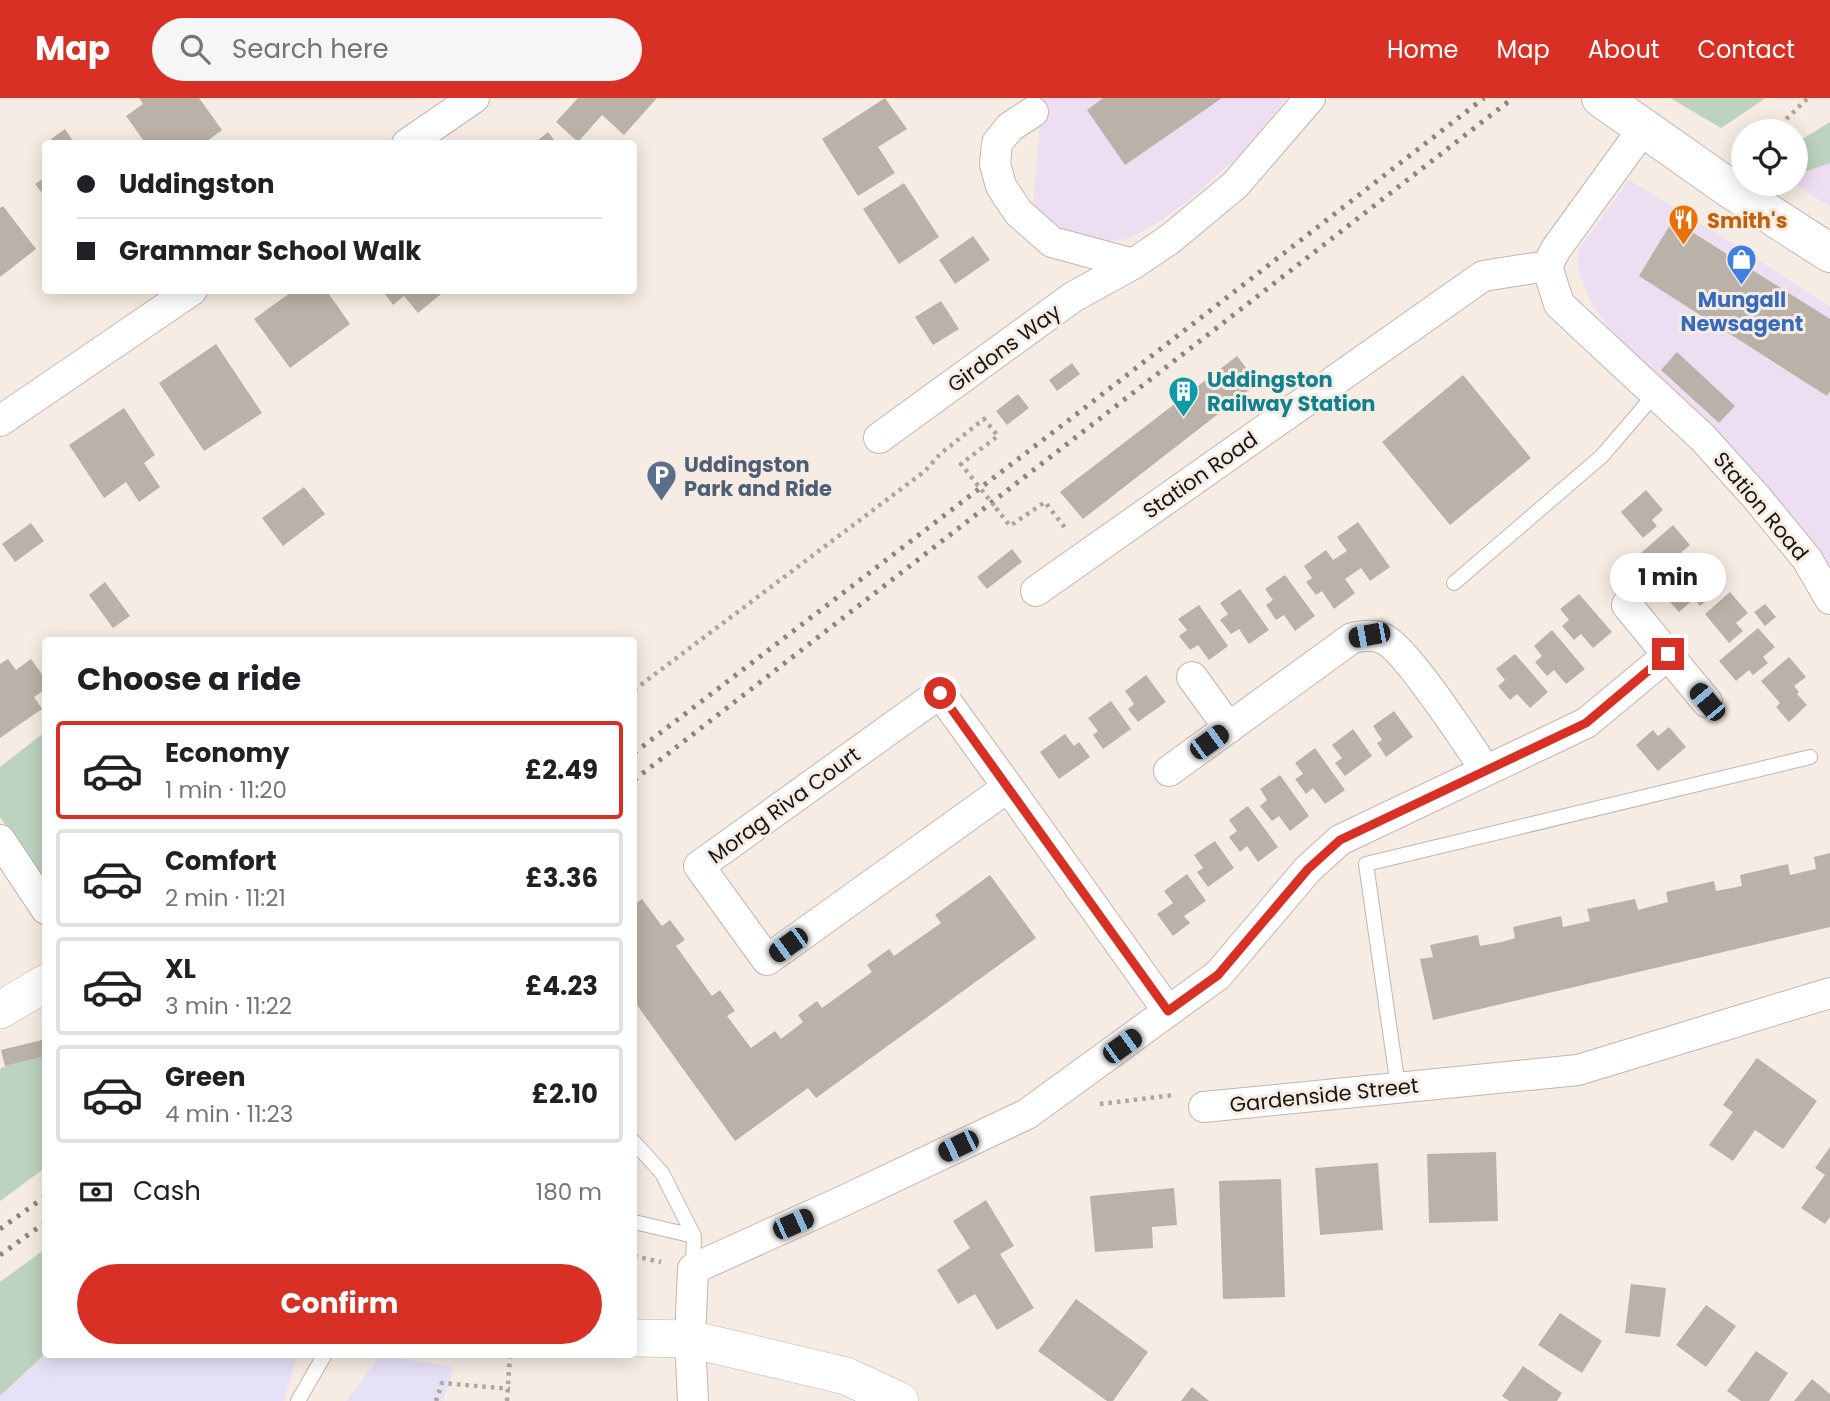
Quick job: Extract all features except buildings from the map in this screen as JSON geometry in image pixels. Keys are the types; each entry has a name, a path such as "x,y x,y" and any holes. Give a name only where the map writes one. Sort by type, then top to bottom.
{"main road":[{"path":"1601,98 1643,129 1830,253"}],"street":[{"path":"413,140 474,98"},
{"name":"Girdons Way","path":"879,438 1073,297 1133,264 1170,239 1235,185 1310,98"},
{"path":"1033,112 1010,127 997,142 995,164 1001,186 1018,212 1052,242 1133,264"},
{"path":"1547,266 1556,249 1643,129"},
{"name":"Station Road","path":"1036,591 1483,275 1547,266 1559,304 1703,438 1758,498 1807,559 1830,599"},
{"path":"0,421 186,294"},
{"path":"1627,605 1707,702"},
{"path":"1169,771 1352,638 1369,635 1386,640 1405,657 1485,769"},
{"path":"693,1401 690,1339 693,1269 843,1202 1027,1114 1218,975 1308,869 1340,840 1586,723 1668,654"},
{"path":"1192,677 1229,727"},
{"name":"Morag Riva Court","path":"1008,788 766,960 699,866 940,693 1168,1011"},
{"path":"0,840 42,903"},
{"path":"0,1010 42,985"},
{"name":"Gardenside Street","path":"1204,1107 1578,1070 1830,992"},
{"path":"637,1338 690,1339 846,1376 900,1401"}],"lane":[{"path":"1454,583 1602,456 1655,394"},
{"path":"1398,1087 1366,864 1810,757"},
{"path":"637,1145 662,1173 694,1236 693,1269"},
{"path":"637,1223 694,1236"},
{"path":"298,1401 323,1358"}],"path":[{"path":"1786,119 1808,98"},
{"path":"637,688 925,471 940,454 985,419 998,436 961,464 1010,526 1045,502 1087,554"},
{"name":"Gardenside Street","path":"1096,1105 1207,1090 1204,1107"},
{"path":"507,1401 510,1389 510,1358"},
{"path":"436,1401 442,1383 510,1389"}],"shaded area":[{"path":"1287,98 1240,155 1188,201 1129,239 1092,243 1032,217 1040,124 1027,100"},
{"path":"1830,144 1830,207 1808,193 1808,157"},
{"path":"1629,180 1830,307 1830,574 1607,325 1592,304 1578,269 1579,249"},
{"path":"42,1358 296,1358 284,1401 0,1401 0,1396"},
{"path":"379,1358 399,1358 454,1367 443,1401 346,1401"}],"green space":[{"path":"1670,98 1766,98 1721,128"},
{"path":"1830,122 1830,163 1808,171 1808,136"},
{"path":"42,734 42,880 0,817 0,767"},
{"path":"42,1057 42,1170 0,1201 0,1069"},
{"path":"42,1251 42,1357 0,1396 0,1282"}],"railway":[{"path":"637,751 1484,98"},
{"path":"637,778 1513,98"},
{"path":"0,1229 42,1199"},
{"path":"0,1255 42,1225"}],"place":[{"name":"Smith's","path":"1684,247"},
{"name":"Mungall Newsagent","path":"1742,286"},
{"name":"Uddingston Railway Station","path":"1184,418"},
{"name":"Uddingston Park and Ride","path":"661,503"}],"route":[{"path":"940,693 1168,1011 1218,975 1308,869 1340,840 1586,723 1668,654"}]}
